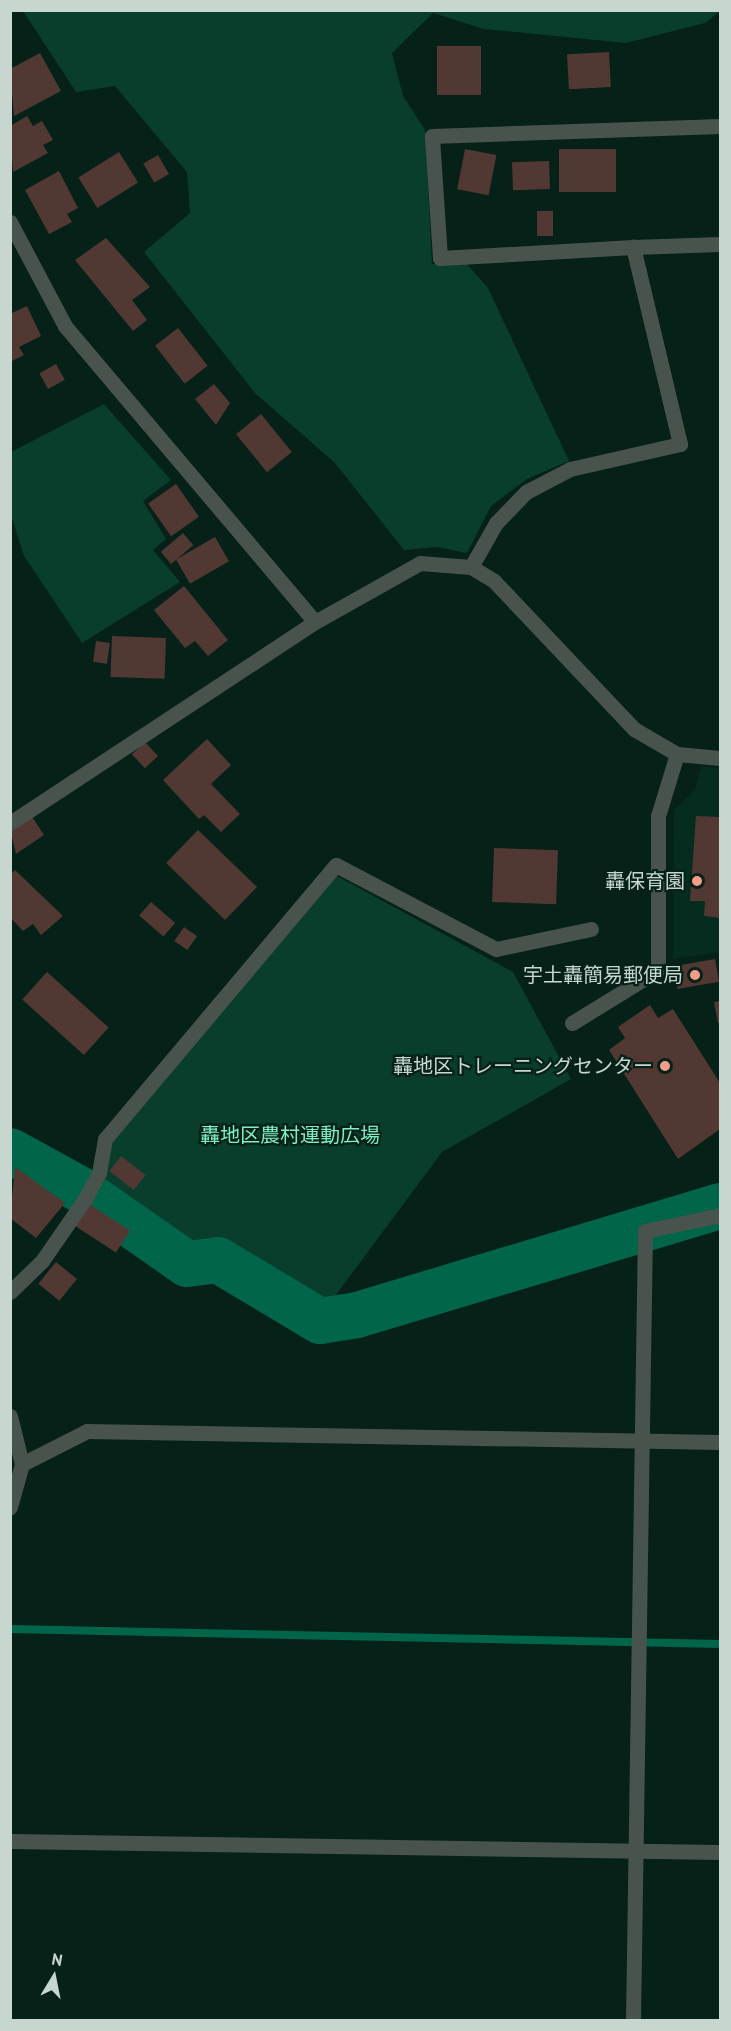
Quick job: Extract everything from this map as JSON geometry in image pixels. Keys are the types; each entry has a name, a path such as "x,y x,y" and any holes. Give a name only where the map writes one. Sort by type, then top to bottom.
{"street":[{"path":"720,126 432,136 440,258 720,244"},
{"path":"10,222 64,326 315,622"},
{"path":"471,567 496,523 526,492 570,469 680,444 633,247"},
{"path":"10,823 315,622 420,562 471,567 494,581 634,729 677,754 720,758"},
{"path":"572,1023 658,970 658,816 677,754"},
{"path":"10,1292 42,1261 85,1199 99,1173 105,1139 336,865 496,949 591,929"},
{"path":"633,2020 640,1441 645,1231 720,1215"},
{"path":"10,1416 22,1464 10,1507"},
{"path":"22,1464 87,1431 720,1442"},
{"path":"10,1841 720,1852"}],"shaded area":[{"name":"轟保育園","path":"701,767 720,768 720,952 673,959 674,810 695,790"}],"green space":[{"path":"23,11 720,11 705,23 626,43 484,29 433,13 392,53 403,96 425,130 432,264 466,263 488,288 569,461 527,479 491,506 467,553 437,547 404,550 335,463 255,393 144,252 190,213 187,172 115,86 76,92"},
{"path":"104,404 171,480 143,501 166,539 153,550 180,582 82,643 24,556 11,515 11,452"},
{"name":"轟地区農村運動広場","path":"337,876 513,972 571,1079 442,1152 324,1311 205,1244 192,1258 96,1191 110,1144"}],"building":[{"path":"437,46 481,46 481,95 437,95"},
{"path":"609,52 611,87 569,89 567,54"},
{"path":"40,53 61,91 14,116 10,69"},
{"path":"27,116 33,126 42,121 53,140 43,145 48,153 13,172 10,126"},
{"path":"465,149 496,155 489,195 457,189"},
{"path":"559,149 616,149 616,192 559,192"},
{"path":"119,152 138,183 97,208 78,177"},
{"path":"158,155 169,174 154,183 143,164"},
{"path":"549,161 550,189 513,190 512,162"},
{"path":"59,171 78,208 67,214 72,222 49,234 25,190"},
{"path":"537,211 553,211 553,236 537,236"},
{"path":"106,238 150,287 132,300 147,320 133,331 75,260"},
{"path":"27,306 41,336 19,347 24,355 12,361 10,314"},
{"path":"178,328 208,366 185,384 155,346"},
{"path":"56,364 65,380 48,389 39,373"},
{"path":"214,384 230,403 216,425 195,399"},
{"path":"261,414 292,452 267,472 236,434"},
{"path":"176,484 199,517 171,536 148,504"},
{"path":"183,533 193,545 171,564 161,552"},
{"path":"215,537 229,561 190,584 176,560"},
{"path":"184,586 228,640 208,656 195,641 185,648 154,610"},
{"path":"112,636 166,638 165,679 111,677"},
{"path":"96,641 110,643 107,664 93,662"},
{"path":"207,739 231,765 211,784 240,814 221,832 204,815 199,819 163,780"},
{"path":"145,742 158,756 145,768 132,754"},
{"path":"31,815 44,835 16,854 10,829"},
{"path":"696,816 720,817 720,918 704,916 705,901 690,901"},
{"path":"198,830 257,887 225,920 166,863"},
{"path":"494,848 558,850 556,904 492,902"},
{"path":"15,870 63,916 41,935 33,924 23,931 10,917 10,875"},
{"path":"151,902 175,923 163,937 139,916"},
{"path":"184,927 197,936 187,950 174,941"},
{"path":"715,959 719,982 678,989 674,966"},
{"path":"47,972 109,1028 84,1055 22,999"},
{"path":"720,1001 720,1023 718,1023 714,1002"},
{"name":"轟地区トレーニングセンター","path":"650,1005 658,1018 673,1009 720,1083 720,1129 678,1159 609,1050 625,1038 618,1027"},
{"path":"121,1156 145,1175 134,1190 109,1171"},
{"path":"15,1167 65,1203 36,1238 10,1218"},
{"path":"89,1204 130,1231 116,1252 75,1226"},
{"path":"56,1262 77,1279 59,1301 38,1284"}],"waterway":[{"path":"10,1151 81,1190 187,1264 218,1260 320,1321 357,1315 720,1206"},
{"path":"10,1629 720,1644"}],"place":[{"name":"轟保育園","path":"697,881"},
{"name":"宇土轟簡易郵便局","path":"695,975"},
{"name":"轟地区トレーニングセンター","path":"665,1066"}]}
